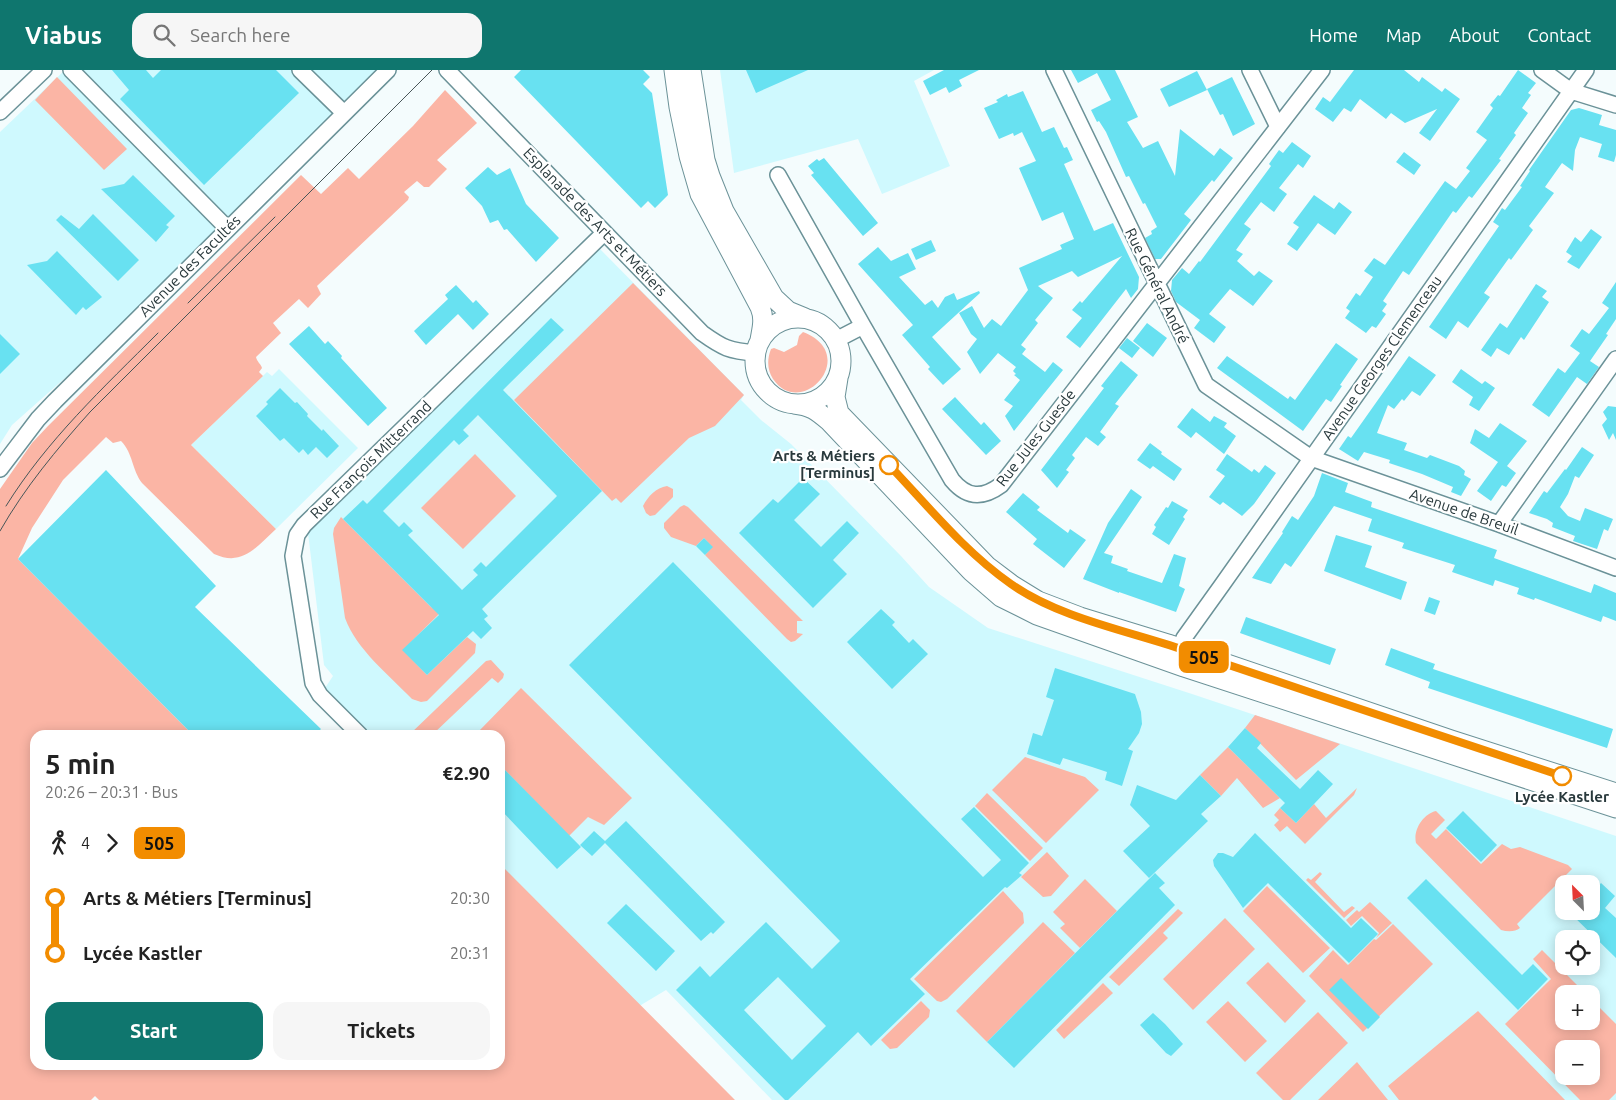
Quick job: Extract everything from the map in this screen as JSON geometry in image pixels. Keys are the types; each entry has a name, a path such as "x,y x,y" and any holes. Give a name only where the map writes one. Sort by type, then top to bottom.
{"street":[{"path":"0,112 44,70"},
{"path":"71,70 227,228"},
{"path":"300,70 344,113"},
{"name":"Avenue des Facultés","path":"0,469 38,419 55,401 388,70"},
{"name":"Esplanade des Arts et Métiers","path":"447,70 702,333 718,344 735,351 758,346"},
{"path":"674,70 679,107 694,176 704,204 763,315 755,365 757,376 763,386 780,401 812,408 829,421 942,530 986,566 996,582 1002,597 1037,615 1184,667 1449,746 1616,793"},
{"path":"691,70 701,143 716,194 724,211 774,298 788,311 817,322 828,330 836,340 840,352 841,365 835,397 838,413 942,530"},
{"name":"Rue Général André","path":"1054,70 1206,385 1311,458"},
{"path":"1250,70 1278,127"},
{"name":"Rue Jules Guesde","path":"778,175 952,480 960,489 970,494 983,495 1001,485 1322,70"},
{"path":"1542,70 1571,91 1616,106"},
{"name":"Avenue Georges Clemenceau","path":"1180,648 1184,638 1586,70"},
{"name":"Rue François Mitterrand","path":"355,730 324,699 313,683 293,556 297,535 304,525 604,233"},
{"path":"758,346 768,330 779,322 805,318"},
{"path":"836,340 863,326"},
{"path":"1499,524 1616,359"},
{"path":"794,404 808,403 820,398 831,389 838,378"},
{"name":"Avenue de Breuil","path":"1311,458 1499,524 1616,568"},
{"path":"996,582 1080,617 1180,648 1616,808"}],"shaded area":[{"path":"65,70 382,70 224,227 74,370 12,425 0,444 0,132"},
{"path":"720,70 934,70 914,81 950,166 882,194 858,139 734,173"},
{"path":"57,77 127,149 104,170 35,100"},
{"path":"445,90 477,123 437,160 447,169 429,187 424,187 417,181 404,192 409,197 408,200 317,286 321,294 308,308 299,299 273,323 281,333 256,357 262,368 259,372 263,376 191,445 276,529 255,548 241,557 224,557 214,554 142,483 128,451 121,441 113,443 106,437 63,480 32,528 18,559 188,730 30,730 30,1070 505,1070 505,869 735,1100 99,1100 95,1096 91,1100 0,1100 0,489 32,443 48,426 301,175 321,194 348,168 359,179 413,126"},
{"path":"600,249 744,395 741,400 761,420 791,444 929,587 988,628 1616,836 1616,1100 772,1100 666,990 636,1008 505,878 505,730 366,730 325,688 333,676 324,665 308,533"},
{"path":"633,283 744,395 715,426 689,438 621,503 616,498 612,501 514,400"},
{"path":"803,332 820,342 827,355 827,368 821,380 811,388 798,392 785,390 771,376 768,361 771,349 774,348 784,352 797,345 799,336"},
{"path":"279,369 358,448 276,529 191,445 267,372 272,376"},
{"path":"475,454 516,496 463,549 421,508"},
{"path":"667,486 673,489 673,497 655,515 650,516 646,513 643,506 645,502 656,491"},
{"path":"684,505 803,621 797,621 797,633 803,634 795,641 791,642 787,639 705,555 712,547 704,538 696,546 671,537 664,528 664,523"},
{"path":"341,517 431,607 440,613 403,650 427,675 467,637 476,644 475,653 427,701 421,702 412,699 365,651 350,630 345,618 333,534 334,528"},
{"path":"491,660 504,674 498,683 492,678 437,730 414,730 486,661"},
{"path":"521,688 632,798 604,825 588,817 569,836 505,770 505,730 480,730"},
{"path":"1255,715 1340,744 1296,780 1245,728"},
{"path":"1228,747 1280,798 1263,808 1237,778 1221,796 1200,775"},
{"path":"1025,757 1085,777 1099,790 1046,843 992,790"},
{"path":"1357,788 1354,795 1305,844 1287,826 1280,832 1274,825 1279,820 1274,815 1280,808 1296,823 1314,804 1326,818"},
{"path":"987,793 1043,848 1030,861 975,806"},
{"path":"1436,811 1445,820 1431,834 1436,839 1446,829 1481,864 1502,844 1511,849 1520,847 1568,865 1572,869 1566,875 1555,875 1555,886 1517,924 1520,928 1511,931 1501,930 1416,843 1416,833 1420,823"},
{"path":"1047,852 1069,876 1051,896 1043,897 1021,877"},
{"path":"1320,872 1322,874 1315,882 1344,912 1352,906 1355,908 1344,918 1306,880 1308,878 1311,880"},
{"path":"1085,879 1117,911 1080,948 1060,928 1065,924 1053,912"},
{"path":"1267,886 1330,948 1303,973 1243,911"},
{"path":"1003,891 1023,913 1024,923 947,999 941,1002 937,1001 914,979"},
{"path":"1370,902 1392,923 1376,938 1379,933 1362,916 1351,926 1346,920"},
{"path":"1178,909 1183,913 1163,933 1168,938 1119,986 1109,977"},
{"path":"1225,918 1255,949 1193,1010 1163,979"},
{"path":"1043,922 1075,953 987,1042 956,1011"},
{"path":"1393,924 1433,964 1363,1032 1309,976 1333,950 1348,965 1374,939 1376,940"},
{"path":"1542,950 1555,963 1555,975 1567,975 1577,985 1555,985 1555,1030 1600,1030 1600,1008 1616,1024 1616,1093 1609,1100 1580,1100 1565,1085 1600,1085 1600,1040 1555,1040 1555,1075 1505,1024 1551,979 1533,959"},
{"path":"1268,962 1306,1001 1285,1023 1246,983"},
{"path":"1103,983 1113,993 1064,1039 1056,1030"},
{"path":"921,1001 930,1010 929,1017 897,1048 890,1049 881,1040"},
{"path":"1228,1001 1267,1041 1245,1062 1206,1022"},
{"path":"1478,1011 1565,1100 1399,1100 1388,1086"},
{"path":"1318,1012 1348,1043 1290,1100 1283,1100 1256,1073"},
{"path":"1357,1062 1388,1100 1318,1100"}],"building":[{"path":"112,70 146,70 153,78 161,70 276,70 299,93 204,185 120,99 129,90"},
{"path":"521,70 643,70 650,77 643,84 652,93 668,195 655,208 648,201 641,208 514,77"},
{"path":"746,70 808,70 756,93"},
{"path":"944,70 979,70 959,80 962,86 949,93 946,87 930,95 923,81"},
{"path":"1071,70 1115,70 1138,117 1127,122 1143,148 1158,141 1175,176 1180,129 1214,156 1220,148 1233,158 1214,182 1212,180 1184,214 1191,220 1161,259 1155,259 1145,238 1152,234 1151,231 1157,227 1129,176 1126,177 1106,132 1099,121 1097,122 1091,110 1111,100 1097,73 1078,83"},
{"path":"1354,70 1404,70 1419,82 1422,77 1442,92 1445,88 1460,99 1430,141 1419,133 1437,109 1405,123 1391,113 1386,119 1360,99 1351,112 1344,108 1333,122 1315,109 1323,97 1330,102"},
{"path":"1518,70 1536,83 1528,93 1531,95 1522,108 1528,113 1514,133 1516,135 1499,159 1501,160 1472,198 1469,196 1456,213 1453,211 1409,275 1403,271 1383,301 1387,304 1382,311 1386,314 1376,328 1372,326 1366,333 1345,318 1350,311 1346,308 1356,293 1360,296 1373,277 1364,271 1374,258 1385,265 1445,181 1456,189 1470,171 1466,168 1487,140 1476,132 1493,108 1490,105 1498,95 1500,96"},
{"path":"1197,71 1207,90 1169,107 1160,89"},
{"path":"1232,77 1255,124 1233,136 1223,114 1220,115 1207,89"},
{"path":"1023,91 1042,132 1054,127 1064,148 1067,147 1073,160 1064,164 1094,231 1113,223 1139,277 1138,289 1131,298 1126,289 1080,348 1066,337 1082,318 1072,310 1080,301 1082,303 1122,256 1078,277 1072,271 1038,286 1053,298 1035,320 1038,323 1021,345 1026,349 1022,354 1045,372 1053,362 1063,370 1014,431 1005,416 1013,406 1004,400 1020,380 1014,375 1016,374 1013,371 1016,367 998,353 980,374 967,352 977,339 971,334 959,313 972,306 984,328 992,319 1001,326 1028,290 1019,268 1062,249 1060,245 1074,239 1063,212 1042,221 1019,168 1036,161 1022,132 1014,136 1013,133 999,139 984,108 998,102 996,100 1007,94 1008,97"},
{"path":"1579,108 1602,115 1599,125 1616,130 1616,155 1614,162 1598,157 1602,144 1580,137 1575,150 1573,171 1562,163 1545,187 1554,193 1529,226 1533,230 1511,260 1509,258 1484,293 1490,297 1468,328 1458,321 1446,339 1429,327 1499,226 1493,222 1502,208 1505,210 1522,187 1520,186 1529,170 1571,110"},
{"path":"1292,142 1311,156 1303,168 1298,164 1279,188 1287,194 1274,212 1261,202 1244,224 1251,229 1236,250 1243,254 1237,261 1254,276 1259,271 1273,281 1253,306 1230,289 1209,314 1226,327 1214,343 1194,328 1200,320 1176,302 1171,291 1172,280 1182,268 1189,274 1200,262 1271,166 1269,164 1279,150 1283,153"},
{"path":"1404,152 1421,165 1414,175 1396,162"},
{"path":"824,158 878,223 863,236 811,175 814,173 808,166 817,159 819,161"},
{"path":"488,167 497,175 510,168 526,204 559,238 536,262 507,229 504,230 498,220 490,223 482,206 465,188"},
{"path":"133,175 175,216 166,225 169,227 156,242 101,189 124,184"},
{"path":"1314,195 1334,209 1339,202 1352,212 1335,235 1318,223 1297,251 1287,244 1299,227 1293,223"},
{"path":"93,214 139,260 118,281 56,220 61,215 79,229"},
{"path":"1591,229 1602,237 1579,269 1567,262 1572,256 1566,252 1575,237 1581,242"},
{"path":"931,240 936,251 916,260 911,249"},
{"path":"878,247 891,261 908,253 916,269 899,277 925,305 932,300 938,308 945,297 954,293 957,300 979,291 980,293 932,337 961,369 943,385 902,335 913,325 858,264"},
{"path":"57,251 102,297 86,310 83,307 76,315 27,265 47,261"},
{"path":"1616,282 1616,319 1606,334 1608,335 1590,361 1599,367 1587,384 1577,377 1549,417 1532,405 1558,368 1565,373 1580,353 1570,346 1582,329 1589,334 1609,308 1602,303"},
{"path":"1536,284 1547,291 1542,297 1549,302 1524,340 1521,337 1509,355 1497,348 1491,357 1481,350 1500,323 1507,328"},
{"path":"456,285 473,303 476,300 489,314 473,330 458,314 426,345 414,331 448,299 445,295"},
{"path":"551,318 564,330 503,390 602,491 482,609 488,616 484,619 492,628 481,639 473,631 427,675 402,650 439,615 343,519 363,500 367,504","holes":["478,415 557,496 486,567 481,562 473,570 478,575 462,590 408,535 413,531 404,522 399,527 383,511 454,440 459,445 469,436 463,430"]},
{"path":"1147,323 1167,338 1153,357 1133,341"},
{"path":"309,326 325,344 328,341 387,408 368,426 289,344"},
{"path":"0,334 20,354 0,374"},
{"path":"1127,338 1140,348 1132,358 1119,348"},
{"path":"1336,343 1358,359 1331,402 1326,399 1303,431 1217,368 1227,356 1288,399 1290,396 1295,400"},
{"path":"1409,356 1436,375 1420,396 1412,391 1394,409 1388,405 1377,433 1407,443 1404,450 1427,458 1430,455 1459,466 1465,471 1464,475 1471,479 1461,496 1451,492 1453,487 1389,463 1390,460 1364,452 1358,461 1339,449 1348,436 1351,438"},
{"path":"1121,361 1138,375 1115,404 1119,406 1100,432 1106,437 1098,446 1086,437 1072,455 1075,458 1066,470 1069,472 1057,488 1041,470 1104,388 1101,386"},
{"path":"1461,369 1482,384 1485,381 1495,388 1479,411 1469,405 1473,397 1452,382"},
{"path":"280,388 295,403 297,402 308,414 307,416 339,446 327,458 316,447 308,455 303,449 299,453 284,438 280,441 256,416 268,404 266,402"},
{"path":"955,397 981,425 984,422 1001,441 986,455 942,409"},
{"path":"1608,406 1616,407 1616,440 1613,433 1609,440 1602,425 1607,419 1603,412"},
{"path":"1192,408 1210,422 1214,416 1227,423 1224,427 1236,436 1224,454 1196,432 1191,438 1177,427"},
{"path":"1500,423 1527,441 1507,466 1516,473 1506,487 1502,485 1491,501 1477,491 1498,462 1470,443 1475,429 1489,438"},
{"path":"1150,443 1162,452 1161,454 1182,469 1174,481 1153,466 1150,469 1137,460"},
{"path":"1582,447 1594,455 1579,478 1575,476 1568,494 1560,507 1568,516 1580,521 1585,508 1613,519 1608,531 1604,529 1597,549 1573,541 1575,536 1552,527 1553,523 1547,519 1529,513 1544,491 1547,493"},
{"path":"1227,454 1252,472 1254,469 1259,473 1265,465 1276,473 1254,504 1242,516 1223,502 1220,505 1209,497 1225,476 1216,470"},
{"path":"106,470 216,586 195,607 321,729 188,730 18,559"},
{"path":"1322,473 1348,483 1345,492 1372,502 1371,507 1497,550 1494,558 1591,593 1594,584 1616,593 1616,621 1603,616 1601,622 1535,598 1534,600 1517,594 1519,588 1495,580 1493,586 1452,572 1455,565 1402,548 1404,543 1368,531 1372,519 1334,506 1291,567 1285,563 1271,584 1252,578 1283,533 1292,516 1298,520 1314,496"},
{"path":"803,478 820,494 794,520 821,547 847,521 859,533 833,560 847,574 813,608 739,533 773,499 778,503"},
{"path":"1131,489 1142,497 1104,553 1113,556 1111,563 1128,569 1127,571 1162,583 1174,554 1186,558 1179,586 1185,589 1176,612 1083,579 1108,523"},
{"path":"1023,493 1040,507 1037,510 1068,533 1070,529 1086,540 1064,568 1033,544 1037,539 1006,512"},
{"path":"1172,501 1188,510 1183,517 1185,519 1169,545 1152,534 1156,527 1154,525"},
{"path":"1336,535 1372,546 1365,567 1407,582 1401,600 1324,571"},
{"path":"704,538 713,547 705,555 696,546"},
{"path":"673,562 983,877 1001,860 961,819 974,807 1029,863 1019,873 1022,875 1007,888 1005,887 910,979 925,994 871,1046 858,1032 788,1100 785,1100 676,990 700,966 710,977 766,922 812,969 840,941 569,665","holes":["778,977 826,1026 792,1060 744,1010"]},
{"path":"1429,597 1440,601 1435,615 1424,611"},
{"path":"881,609 895,622 892,625 909,643 913,639 928,654 892,689 847,642"},
{"path":"1246,617 1336,649 1330,665 1240,633"},
{"path":"1391,648 1435,664 1433,669 1613,729 1607,748 1428,688 1430,682 1385,665"},
{"path":"1055,668 1135,694 1141,712 1142,724 1139,733 1128,749 1133,751 1122,786 1105,780 1107,772 1063,758 1060,765 1027,754 1033,733 1042,736 1054,700 1046,697"},
{"path":"1245,728 1261,743 1257,748 1300,789 1318,770 1333,784 1296,823 1280,808 1285,803 1228,747"},
{"path":"505,770 581,847 557,869 505,814"},
{"path":"1200,775 1221,796 1201,814 1208,821 1149,878 1123,851 1150,826 1130,805 1137,785 1176,800"},
{"path":"1463,811 1497,845 1481,862 1446,828"},
{"path":"626,821 725,922 713,934 711,932 701,941 605,843 592,856 580,845 594,831 605,841"},
{"path":"1255,833 1351,928 1361,918 1378,934 1349,963 1268,883 1243,908 1214,866 1213,860 1218,853 1233,857"},
{"path":"1155,873 1165,883 1159,888 1175,905 1014,1068 987,1042"},
{"path":"1426,879 1522,975 1533,964 1548,979 1518,1010 1407,898"},
{"path":"1600,884 1615,896 1605,908 1616,918 1616,958 1600,942 1600,930 1587,930 1577,920 1600,920"},
{"path":"626,904 675,951 656,971 607,923"},
{"path":"1341,978 1380,1017 1368,1029 1329,990"},
{"path":"1153,1013 1183,1044 1171,1056 1140,1025"}],"tram line":[{"path":"0,531 42,469 90,412 432,70"},
{"path":"188,303 275,217"},
{"path":"6,506 39,459 77,415 158,333"}],"bus line":[{"name":"505","path":"889,465 986,566 1038,601 1080,617 1168,644 1562,776"}],"place":[{"name":"Arts & Métiers [Terminus]","path":"889,465"},
{"name":"Lycée Kastler","path":"1562,776"}]}
